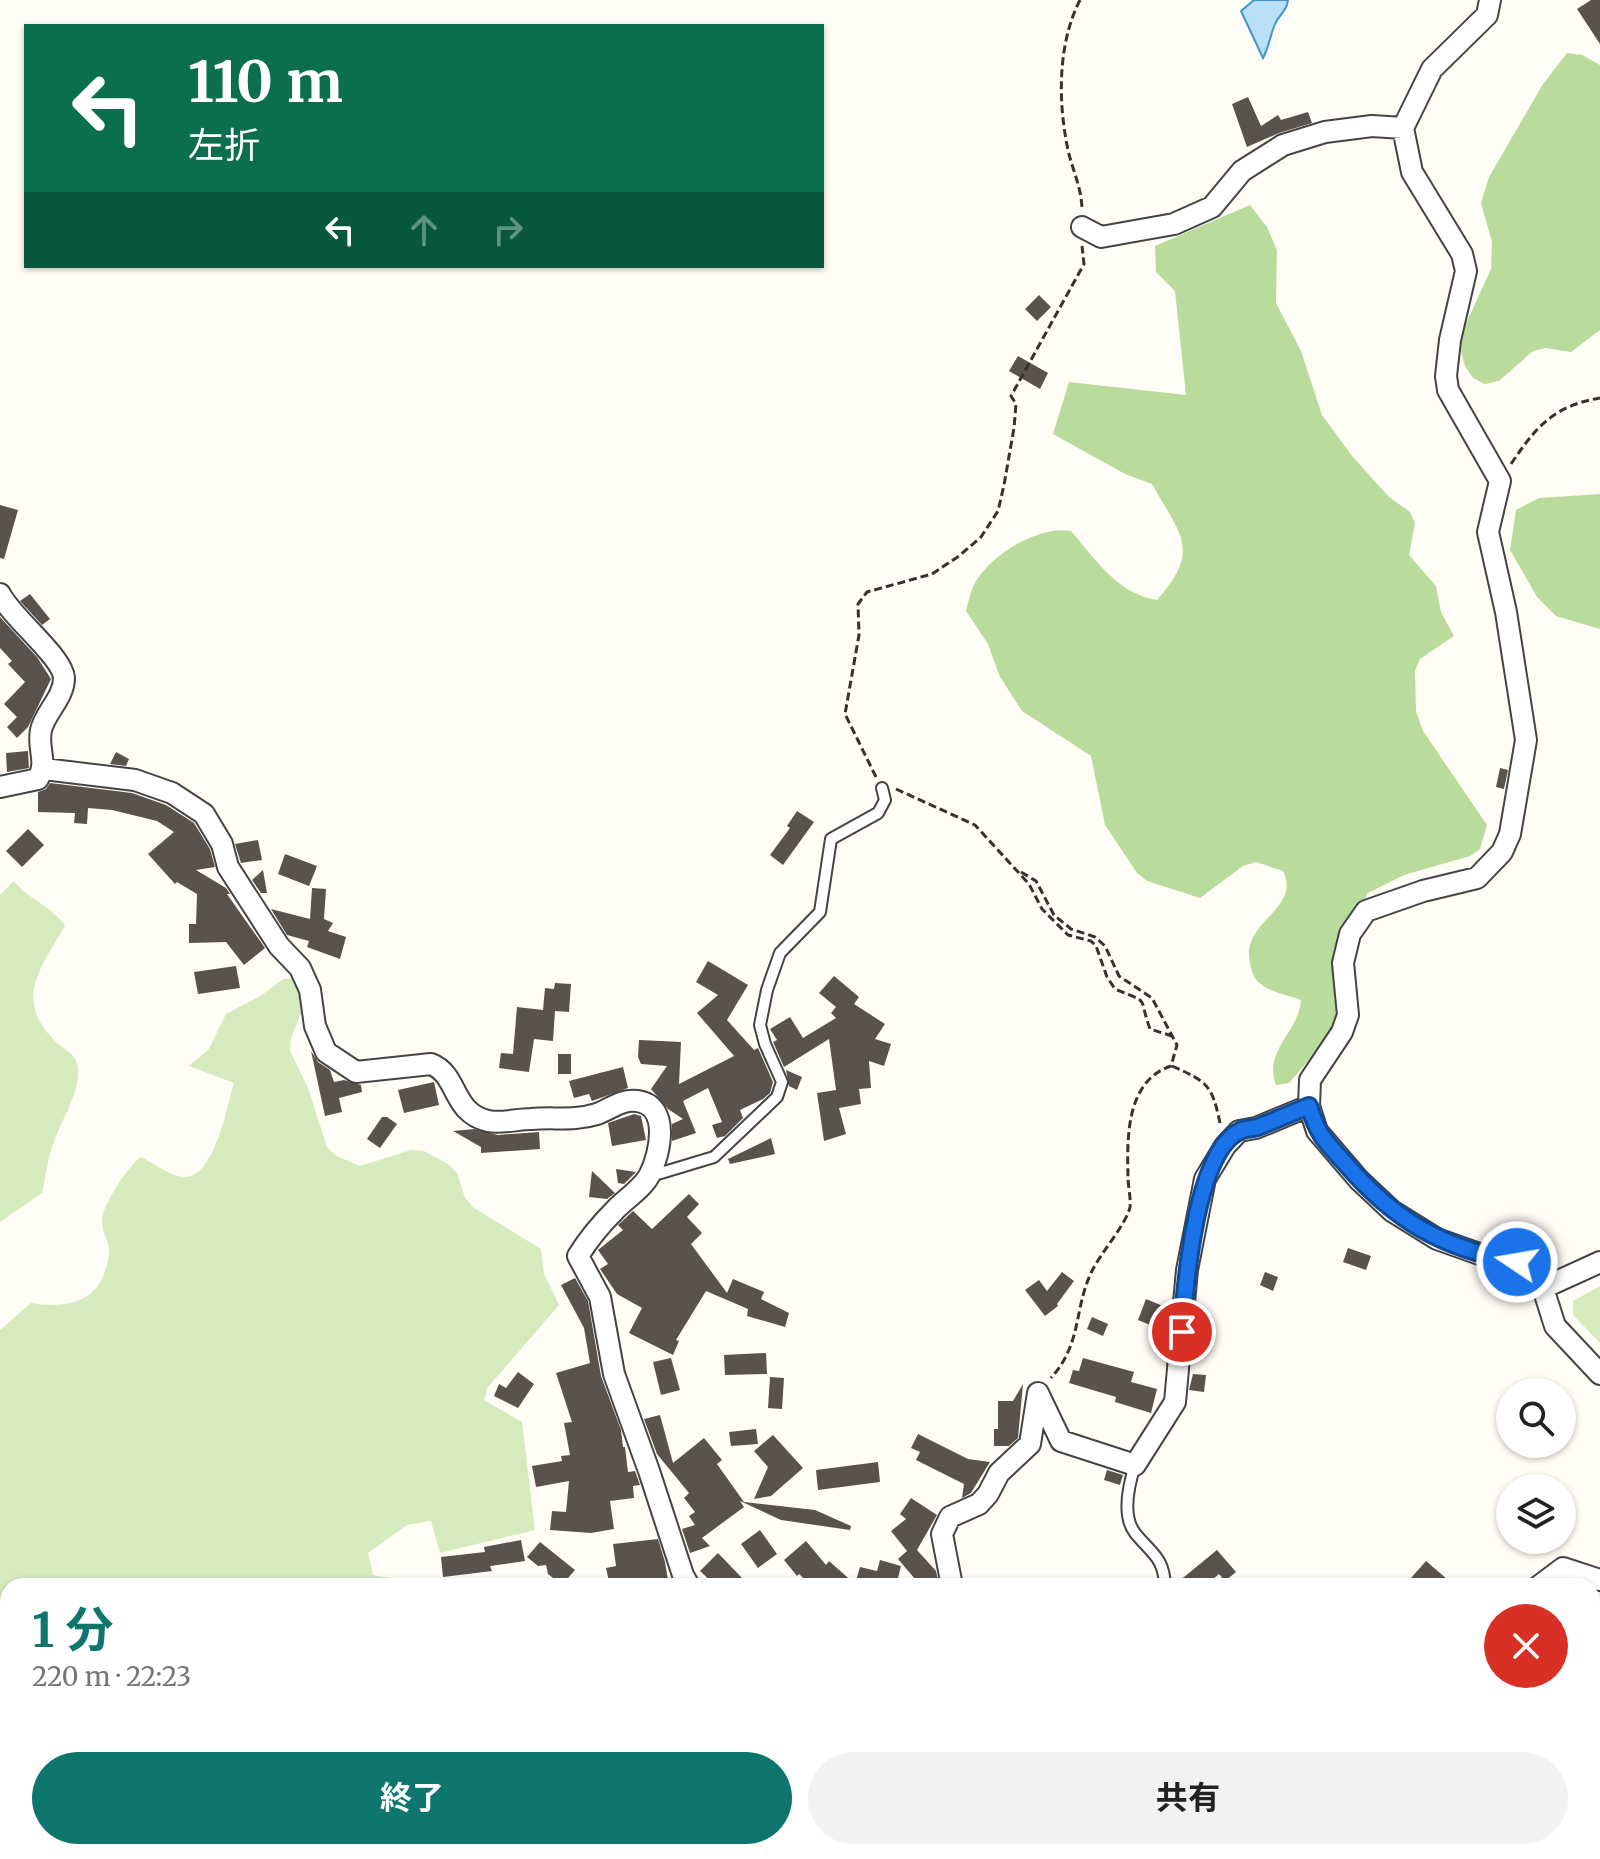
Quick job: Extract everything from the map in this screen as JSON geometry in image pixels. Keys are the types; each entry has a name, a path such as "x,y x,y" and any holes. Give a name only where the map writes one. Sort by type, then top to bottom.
{"street":[{"path":"1490,0 1487,15 1432,69 1403,128 1412,172 1462,254 1466,271 1450,340 1446,376 1448,390 1500,481 1488,532 1506,612 1526,740 1510,834 1502,852 1477,878 1423,891 1366,911 1350,934 1343,963 1348,1015 1342,1032 1310,1080 1309,1106 1317,1131 1359,1180 1392,1211 1437,1239 1485,1256 1517,1262 1543,1288 1555,1326 1600,1374"},
{"path":"1082,227 1101,237 1174,224 1212,207 1242,171 1283,145 1325,132 1361,127 1403,128"},
{"path":"0,594 19,622 60,664 64,679 61,692 41,729 44,769 38,779 0,787"},
{"path":"44,769 135,780 172,793 204,814 222,844 228,867 279,946 300,968 310,990 315,1026 326,1052 356,1072 431,1064 441,1068 470,1115 491,1122 534,1118 572,1119 598,1114 620,1103 638,1101 656,1114 661,1132 649,1177 590,1238 578,1256 600,1297 614,1374 685,1578"},
{"path":"1038,1393 1061,1441 1135,1465 1175,1402 1187,1270 1205,1179 1225,1146 1239,1131 1256,1128 1309,1106"},
{"path":"1543,1288 1600,1262"},
{"path":"950,1578 942,1534 950,1517 979,1504 999,1473 1030,1444 1038,1393"},
{"path":"1550,1578 1563,1568 1594,1578"}],"lane":[{"path":"649,1177 714,1157 777,1097 782,1082 760,1025 771,977 780,953 820,912 831,839 878,813 885,800 882,788"},
{"path":"1135,1465 1129,1485 1129,1517 1133,1531 1155,1553 1164,1569 1165,1578"}],"path":[{"path":"1080,0 1064,50 1061,101 1067,148 1082,190 1080,234 1084,264 1011,396 1016,404 1014,428 998,511 981,537 932,574 867,592 858,604 859,635 845,714 882,788 895,788 975,825 1029,884 1042,909 1068,935 1091,941 1096,946 1107,977 1115,989 1143,1001 1150,1029 1172,1036"},
{"path":"1500,481 1531,434 1557,411 1600,398"},
{"path":"1013,866 1036,881 1054,915 1071,929 1095,937 1105,946 1119,976 1152,998 1177,1045 1171,1066"},
{"path":"1038,1393 1071,1351 1091,1272 1130,1209 1130,1117 1140,1092 1156,1071 1171,1066 1196,1077 1213,1092 1225,1146"}],"green space":[{"path":"1567,53 1582,55 1600,65 1600,330 1571,352 1545,348 1533,351 1499,381 1485,384 1473,378 1465,366 1458,341 1491,269 1492,242 1481,203 1489,177 1543,84"},
{"path":"1250,205 1267,227 1277,250 1276,303 1301,351 1322,415 1353,457 1389,497 1410,512 1415,523 1409,555 1436,586 1441,612 1454,636 1420,659 1415,671 1416,711 1423,731 1487,825 1480,849 1470,856 1404,875 1368,893 1338,947 1332,972 1341,1013 1339,1025 1289,1083 1276,1085 1274,1061 1299,1011 1301,1000 1270,990 1258,982 1251,969 1249,949 1254,936 1284,896 1287,884 1283,871 1256,862 1243,866 1200,898 1147,881 1137,873 1105,825 1091,756 1022,711 1000,677 988,644 966,611 973,587 990,564 1015,545 1058,530 1071,531 1098,564 1130,591 1157,600 1171,582 1183,554 1182,542 1152,484 1125,474 1053,434 1069,382 1186,395 1175,291 1156,272 1155,246"},
{"path":"1600,494 1600,629 1556,616 1537,597 1510,550 1516,510 1539,498"},
{"path":"14,881 54,913 65,926 40,970 33,997 35,1012 42,1026 75,1059 78,1077 74,1095 53,1145 42,1193 0,1222 0,895"},
{"path":"296,978 305,1003 291,1038 290,1051 308,1088 327,1147 336,1156 360,1166 411,1150 424,1151 448,1164 457,1173 465,1198 474,1208 541,1249 544,1274 559,1305 488,1387 484,1400 522,1422 535,1530 440,1553 431,1521 407,1525 368,1553 373,1575 389,1578 0,1578 0,1330 31,1303 53,1305 74,1302 84,1298 99,1284 109,1252 102,1223 104,1212 123,1176 141,1157 181,1177 192,1175 202,1168 217,1140 234,1083 189,1066 209,1049 226,1014 262,995 283,979"},
{"path":"1600,1286 1600,1343 1573,1315 1573,1301"}],"water":[{"path":"1254,0 1288,0 1275,24 1263,58 1241,11"}],"building":[{"path":"1591,0 1600,0 1600,44 1577,9"},
{"path":"1248,97 1261,126 1278,115 1281,120 1308,112 1312,123 1247,147 1232,104"},
{"path":"1039,295 1051,307 1037,321 1025,309"},
{"path":"1018,356 1048,373 1040,389 1009,371"},
{"path":"0,505 18,510 4,559 0,558"},
{"path":"30,594 50,619 42,625 20,601"},
{"path":"0,617 37,657 51,679 28,727 17,738 7,727 17,717 4,704 25,682 8,664 12,661 0,648"},
{"path":"28,751 29,768 7,772 6,753"},
{"path":"116,752 129,759 126,766 110,764"},
{"path":"1500,768 1508,770 1504,789 1496,787"},
{"path":"50,783 132,793 166,805 194,823 210,849 215,867 196,870 226,888 230,894 227,894 265,948 244,965 226,942 189,943 189,924 196,924 197,894 177,882 175,884 148,854 174,832 157,821 112,810 88,808 87,824 74,823 75,813 38,812 38,792"},
{"path":"797,811 814,822 783,865 770,855 790,828 787,826"},
{"path":"28,829 44,845 22,867 6,851"},
{"path":"258,840 262,860 241,863 235,844"},
{"path":"285,854 317,866 309,886 278,874"},
{"path":"263,870 267,893 261,893 252,880"},
{"path":"312,888 326,889 324,919 333,923 328,931 346,937 340,959 307,947 309,941 287,935 271,909 310,919"},
{"path":"708,961 748,985 727,1020 754,1050 758,1048 773,1082 770,1093 740,1110 743,1118 725,1136 717,1138 712,1125 722,1122 708,1088 683,1101 696,1133 672,1141 672,1124 683,1119 668,1109 651,1089 667,1066 641,1064 638,1057 639,1040 681,1042 679,1084 734,1056 697,1013 718,995 696,982"},
{"path":"236,966 240,988 198,994 194,972"},
{"path":"834,976 859,997 854,1004 885,1024 875,1039 891,1044 884,1066 869,1061 871,1088 859,1089 861,1104 839,1108 846,1134 824,1141 817,1093 836,1090 829,1039 784,1067 773,1042 777,1040 770,1029 790,1017 803,1038 836,1018 831,1013 836,1007 819,993"},
{"path":"555,983 571,984 569,1012 555,1011 553,1041 534,1039 529,1072 499,1068 501,1053 513,1054 517,1007 543,1010 545,988 554,989"},
{"path":"311,1051 318,1062 330,1070 334,1082 344,1080 361,1085 362,1092 339,1098 342,1112 325,1116"},
{"path":"558,1054 571,1054 571,1074 558,1074"},
{"path":"623,1067 628,1088 592,1101 589,1094 574,1098 569,1081"},
{"path":"786,1070 802,1077 797,1090 789,1086"},
{"path":"434,1082 439,1105 404,1113 398,1090"},
{"path":"634,1114 641,1116 646,1140 612,1146 608,1123"},
{"path":"382,1117 397,1124 380,1148 367,1139"},
{"path":"474,1129 498,1135 539,1132 540,1149 481,1153 481,1147 453,1131"},
{"path":"771,1138 775,1154 730,1164 728,1159"},
{"path":"616,1169 636,1172 624,1184 618,1183"},
{"path":"592,1171 615,1193 607,1199 589,1197"},
{"path":"689,1194 699,1204 687,1217 702,1233 691,1244 727,1293 733,1279 764,1292 761,1299 789,1313 785,1327 747,1316 748,1309 706,1291 676,1340 679,1341 673,1355 629,1333 642,1308 617,1294 600,1269 608,1264 598,1250 623,1230 618,1225 633,1211 652,1229"},
{"path":"1348,1248 1371,1256 1366,1270 1343,1262"},
{"path":"1062,1272 1074,1281 1058,1306 1045,1316 1025,1290 1039,1280 1047,1291"},
{"path":"1265,1272 1278,1277 1273,1291 1260,1285"},
{"path":"575,1278 588,1301 601,1376 621,1430 628,1472 635,1471 640,1485 633,1486 634,1498 610,1501 614,1529 591,1533 550,1530 552,1511 566,1512 569,1481 536,1487 532,1466 562,1461 561,1456 570,1455 564,1423 572,1422 556,1373 590,1363 584,1328 561,1285"},
{"path":"1146,1299 1170,1309 1165,1331 1138,1320"},
{"path":"1092,1317 1108,1324 1103,1336 1087,1329"},
{"path":"766,1353 767,1374 725,1375 724,1355"},
{"path":"671,1358 680,1390 661,1395 653,1362"},
{"path":"1083,1358 1134,1372 1131,1382 1157,1389 1151,1413 1115,1402 1116,1397 1069,1383 1073,1370 1079,1371"},
{"path":"518,1372 534,1384 518,1408 494,1396 499,1384 506,1388"},
{"path":"1193,1374 1206,1375 1204,1392 1189,1390"},
{"path":"770,1377 784,1378 782,1409 768,1408"},
{"path":"1023,1384 1018,1438 1009,1446 994,1446 994,1429 998,1429 998,1401 1013,1401"},
{"path":"660,1415 673,1463 704,1438 722,1460 717,1464 744,1502 815,1510 851,1526 850,1530 781,1520 740,1501 744,1507 702,1538 710,1546 690,1553 682,1529 695,1525 689,1516 695,1512 684,1498 689,1493 657,1454 644,1419"},
{"path":"756,1429 758,1444 731,1446 729,1432"},
{"path":"918,1434 968,1459 990,1462 971,1493 962,1498 964,1484 916,1460 920,1452 911,1448"},
{"path":"773,1435 803,1468 771,1496 754,1499 768,1467 754,1451"},
{"path":"878,1462 880,1482 818,1490 816,1470"},
{"path":"1107,1470 1123,1475 1120,1485 1104,1480"},
{"path":"911,1498 937,1515 917,1550 936,1571 938,1578 914,1578 898,1559 907,1551 891,1531 906,1519 900,1514"},
{"path":"760,1530 777,1554 758,1568 741,1544"},
{"path":"658,1539 668,1578 608,1578 606,1568 616,1566 613,1544"},
{"path":"521,1540 525,1561 490,1566 492,1571 443,1577 441,1557 485,1552 484,1547"},
{"path":"806,1541 826,1565 829,1561 848,1578 803,1578 799,1574 797,1576 784,1560"},
{"path":"540,1542 575,1570 568,1578 553,1578 548,1574 546,1565 538,1566 527,1557"},
{"path":"1217,1550 1236,1572 1229,1578 1219,1574 1214,1578 1183,1578"},
{"path":"718,1553 742,1578 707,1578 700,1571"},
{"path":"880,1560 901,1566 898,1578 857,1578 860,1567 877,1571"},
{"path":"1426,1561 1446,1578 1411,1578"}],"route":[{"path":"1182,1332 1187,1270 1205,1179 1225,1146 1239,1131 1256,1128 1309,1106 1317,1131 1359,1180 1392,1211 1437,1239 1485,1256 1517,1262"}]}
